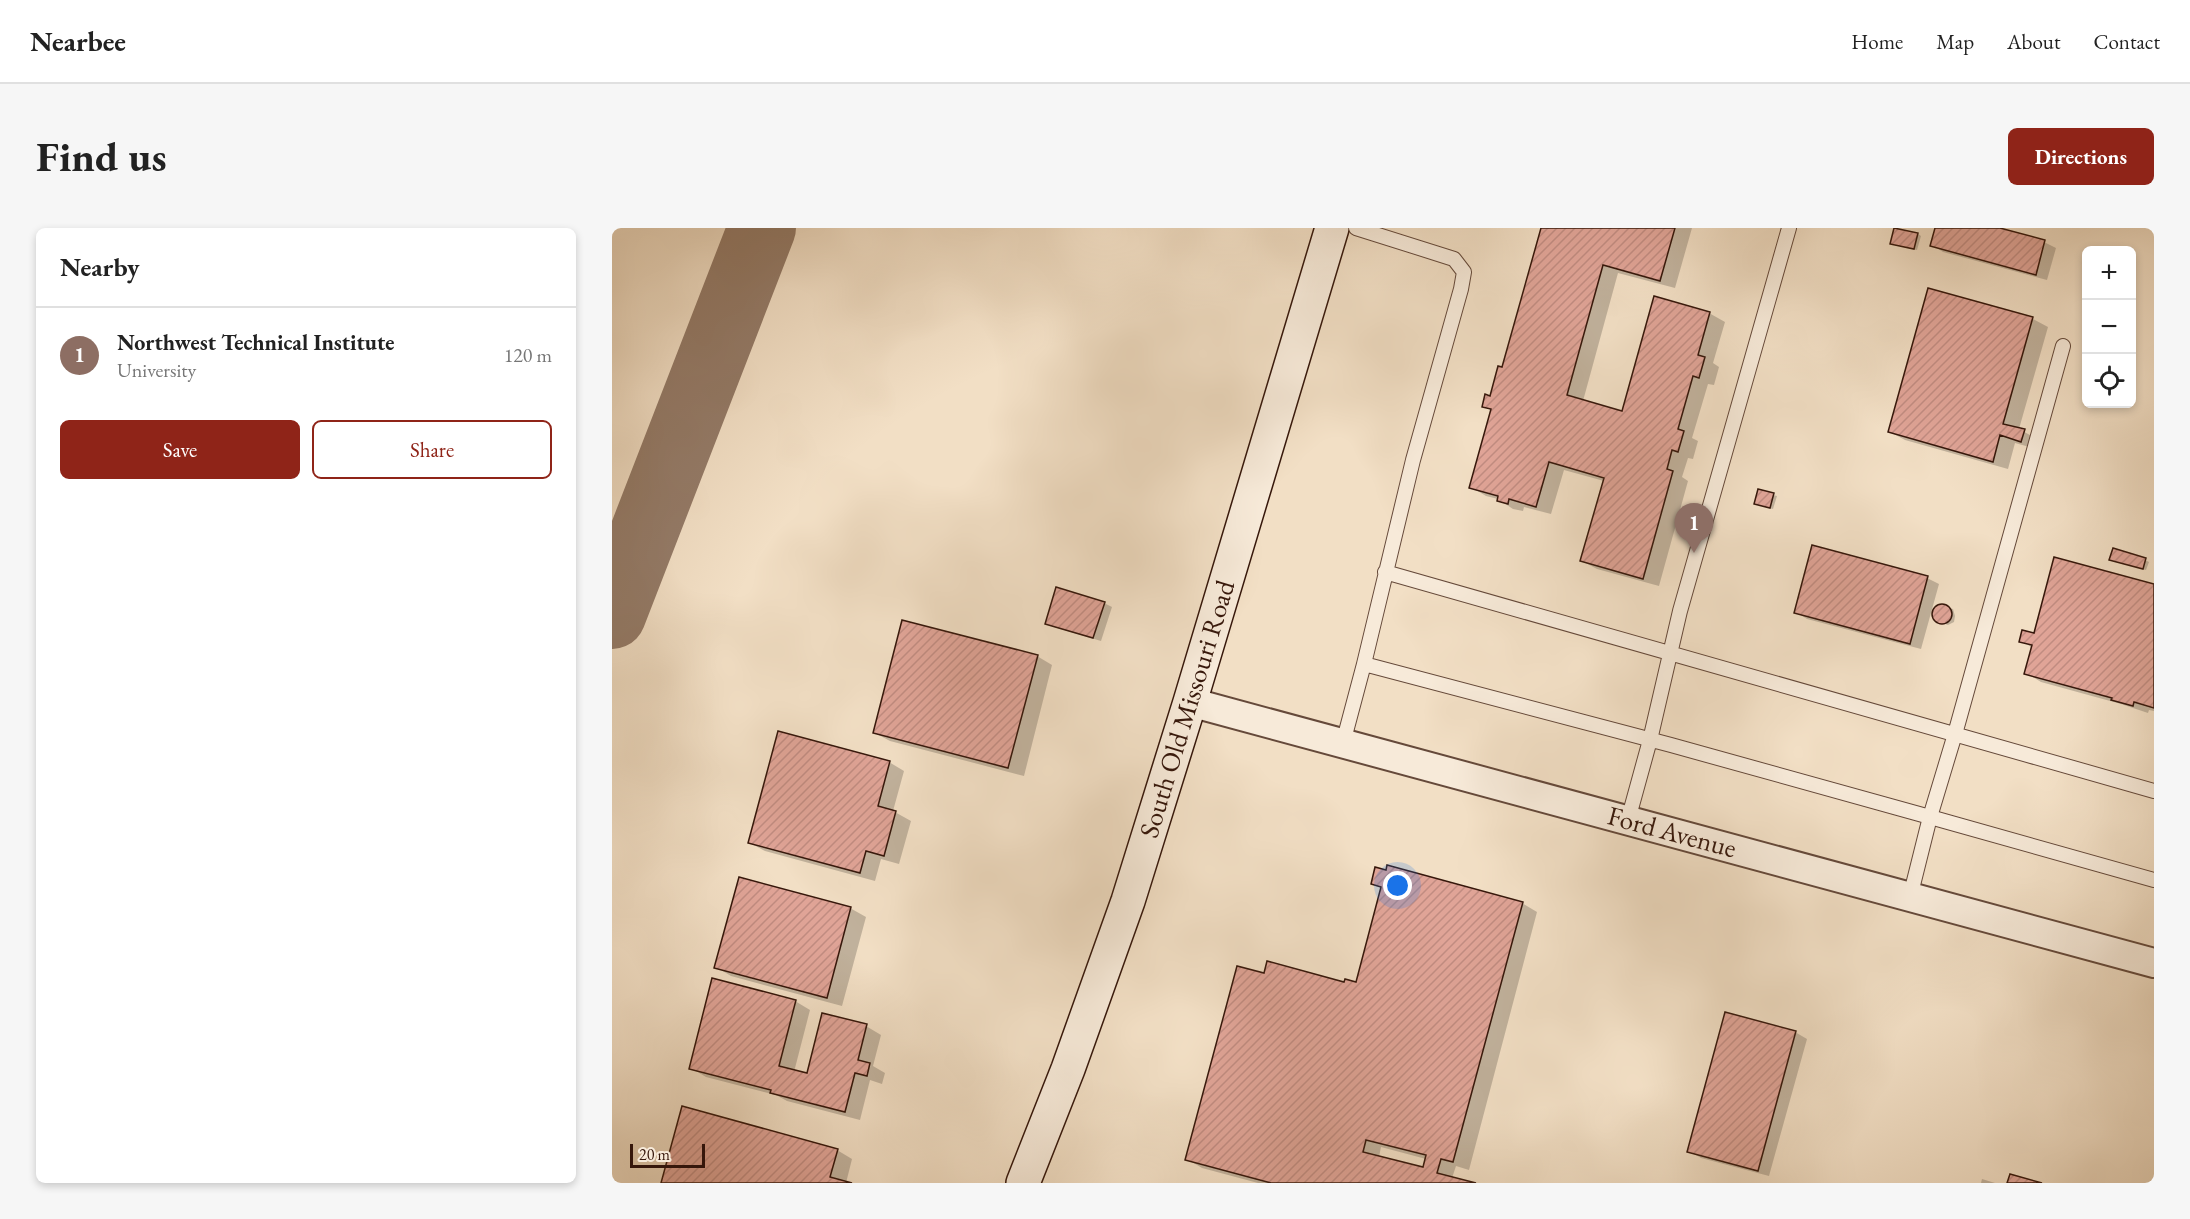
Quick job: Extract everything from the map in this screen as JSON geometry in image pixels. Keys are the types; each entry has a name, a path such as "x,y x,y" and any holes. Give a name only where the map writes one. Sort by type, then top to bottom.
{"main road":[{"name":"South Old Missouri Road","path":"1023,1183 1098,986 1158,807 1332,228"}],"street":[{"name":"Ford Avenue","path":"1190,702 2154,963"}],"lane":[{"path":"1343,743 1413,460 1464,272 1454,259 1356,228"},
{"path":"1628,820 1650,740 1680,611 1788,228"},
{"path":"1910,897 1930,817 2062,346"},
{"path":"1385,572 2154,791"},
{"path":"1364,664 1650,740 2154,880"}],"building":[{"path":"1541,228 1675,228 1660,281 1603,265 1567,395 1622,411 1654,296 1710,312 1698,355 1705,357 1699,378 1693,376 1678,429 1684,431 1678,452 1672,450 1667,469 1673,471 1643,579 1580,561 1604,478 1549,462 1536,507 1509,499 1508,504 1497,501 1498,496 1469,488 1491,409 1482,407 1485,394 1490,396 1498,366 1502,367"},
{"path":"1894,228 1918,233 1914,249 1890,244"},
{"path":"1935,228 2000,228 2045,240 2036,275 1930,246"},
{"path":"1928,288 2033,317 2003,424 2025,429 2021,442 2000,435 1993,462 1888,432"},
{"path":"1758,489 1774,493 1770,508 1754,504"},
{"path":"1812,545 1928,576 1910,644 1794,613"},
{"path":"2113,548 2146,558 2143,569 2109,560"},
{"path":"2054,557 2154,584 2154,708 2134,702 2133,706 2024,674 2032,645 2019,642 2022,630 2034,633"},
{"path":"1056,587 1105,602 1093,638 1045,624"},
{"path":"1942,604 1949,607 1952,614 1949,621 1942,624 1935,621 1932,614 1935,607"},
{"path":"902,620 1038,655 1008,768 873,733"},
{"path":"778,731 890,761 878,806 896,811 884,856 866,851 860,873 748,843"},
{"path":"1387,865 1523,902 1453,1162 1441,1159 1437,1173 1476,1183 1271,1183 1185,1160 1237,966 1264,973 1267,961 1344,982 1345,979 1356,982 1381,887 1371,884 1375,867 1386,870","holes":["1366,1140 1426,1155 1423,1167 1363,1152"]},
{"path":"739,877 851,907 827,998 714,968"},
{"path":"712,978 796,1000 779,1066 807,1073 822,1013 867,1024 858,1060 870,1063 867,1076 855,1073 845,1112 689,1069"},
{"path":"1725,1012 1796,1031 1758,1171 1687,1152"},
{"path":"682,1106 838,1149 830,1177 852,1183 661,1183"},
{"path":"2010,1174 2042,1183 2007,1183"}],"taxiway":[{"path":"612,615 762,228"}],"place":[{"name":"Northwest Technical Institute","path":"1694,553"}]}
